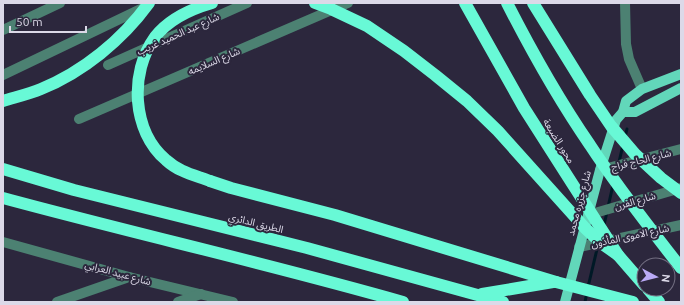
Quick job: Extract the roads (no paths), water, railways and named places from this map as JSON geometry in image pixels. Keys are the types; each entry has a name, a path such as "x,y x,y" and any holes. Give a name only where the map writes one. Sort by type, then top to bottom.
{"highway":[{"path":"3,101 42,89 78,70 114,42 137,18 148,3"},
{"path":"212,3 194,8 173,20 155,37 140,68 138,107 145,131 153,146 166,160 181,171 232,188 335,215 556,282 633,302"},
{"path":"315,3 367,26 404,51 467,101 498,131 585,228 601,243 618,255"},
{"name":"محور الضبعة","path":"465,3 524,108 618,255 636,276"},
{"path":"506,3 532,52 590,145 629,200 681,268"},
{"path":"533,3 586,89 612,126 635,154 661,178 681,193"},
{"name":"الطريق الدائري","path":"3,169 74,190 307,248 503,302"},
{"path":"3,198 403,302"},
{"path":"478,295 556,282"}],"main road":[{"name":"شارع جزيره محمد","path":"565,302 600,170 616,120 623,112 626,101 642,90 681,74"},
{"path":"623,112 635,112 681,88"}],"street":[{"path":"3,30 60,3"},
{"path":"3,75 153,3"},
{"name":"شارع عبد الحميد غريب","path":"108,65 247,3"},
{"name":"شارع السلايمه","path":"79,119 348,3"},
{"path":"625,3 626,44 629,58 642,90"},
{"name":"شارع الحاج فراج","path":"600,170 681,149"},
{"name":"شارع الفرن","path":"588,215 681,188"},
{"name":"شارع الاموى المأذون","path":"579,247 681,225"},
{"name":"شارع عبيد العرابي","path":"3,242 129,277 201,294 221,301 233,302"},
{"path":"57,302 129,277"},
{"path":"178,302 201,294"}],"waterway":[{"path":"625,137 627,129"},
{"path":"619,162 623,145"},
{"path":"608,207 613,185"},
{"path":"604,225 607,212"},
{"path":"588,287 598,245"},
{"path":"585,302 587,292"}]}
